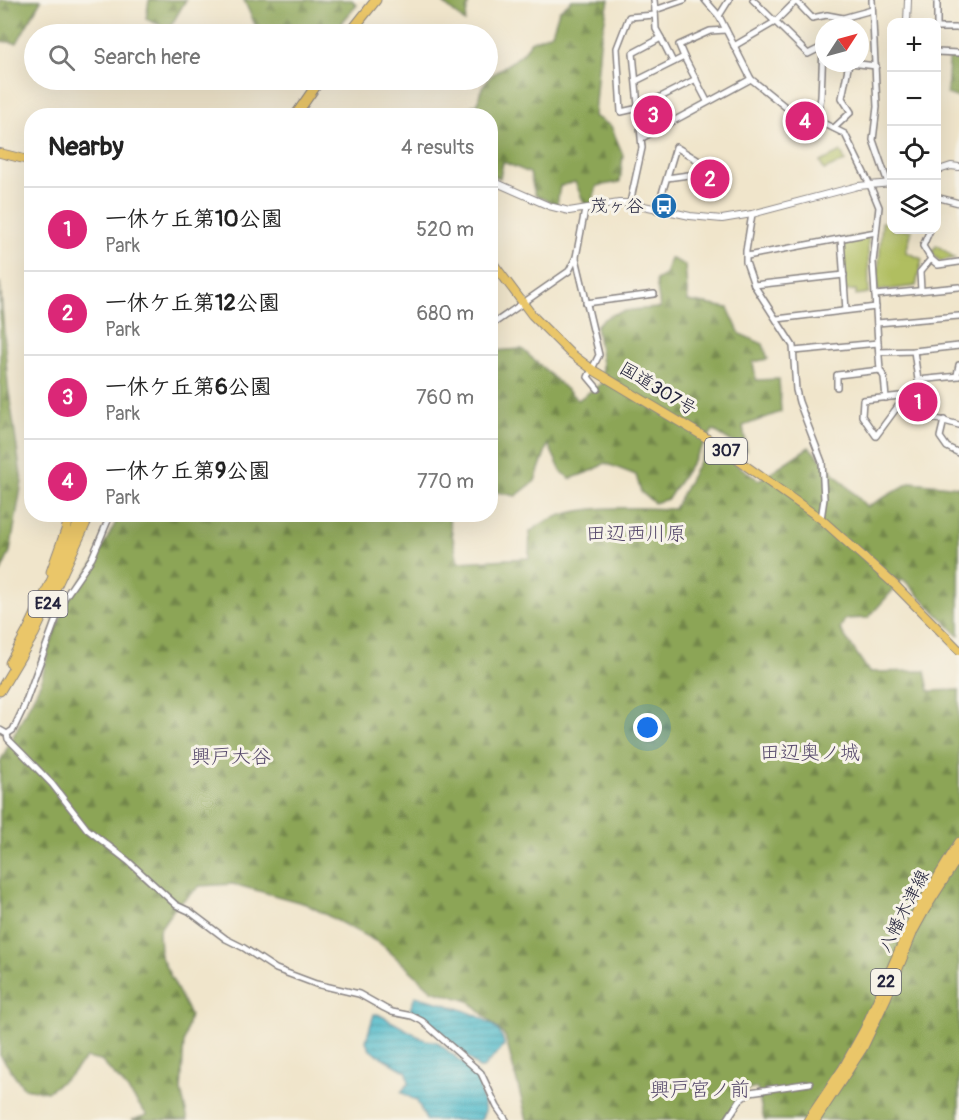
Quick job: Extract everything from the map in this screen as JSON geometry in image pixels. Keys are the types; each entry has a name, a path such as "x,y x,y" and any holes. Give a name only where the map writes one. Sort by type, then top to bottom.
{"highway":[{"path":"359,24 378,0"},
{"path":"299,108 311,90"},
{"path":"0,153 24,159"},
{"name":"国道307号","path":"498,270 548,333 591,369 708,439 821,519 895,585 959,650"},
{"path":"28,630 68,522"},
{"name":"E24","path":"0,681 28,630 78,522"},
{"name":"E24","path":"0,691 38,625 86,522"},
{"path":"38,625 91,522"}],"main road":[{"name":"八幡木津線","path":"808,1120 859,1039 878,1002 914,916 959,842"},
{"name":"八幡木津線","path":"816,1120 863,1048 914,930 959,856"}],"street":[{"path":"654,0 656,29 674,62"},
{"path":"684,0 655,13 629,16 617,48 621,112 639,108 696,79"},
{"path":"705,0 719,16 751,79 792,113 817,120 845,134 870,185 879,207 873,262 880,370 884,377 886,398"},
{"path":"719,16 729,0"},
{"path":"755,2 763,0"},
{"path":"734,46 775,22 795,0 812,18 827,15 843,18 872,10"},
{"path":"872,0 877,107 873,140 889,180"},
{"path":"908,0 908,18"},
{"path":"937,0 937,18"},
{"path":"755,2 808,54 815,50"},
{"path":"941,28 959,28"},
{"path":"707,101 679,45 710,31 726,30"},
{"path":"630,203 639,168 642,138 633,53 661,38"},
{"path":"941,52 959,53"},
{"path":"636,81 684,57"},
{"path":"869,65 876,66"},
{"path":"817,120 822,72"},
{"path":"834,128 851,112 842,98 848,72"},
{"path":"642,138 751,79"},
{"path":"657,210 676,147 704,164 703,174 667,178"},
{"path":"941,169 951,166 959,167"},
{"path":"498,184 549,206 569,212 630,203 690,216 722,219 752,214 870,185 887,183"},
{"path":"941,198 959,203"},
{"path":"498,320 569,271 574,265 585,210"},
{"path":"752,214 746,262 754,285 793,346 796,390 822,462 824,499 821,519"},
{"path":"747,256 876,232"},
{"path":"928,234 923,246 931,259 938,265 959,262"},
{"path":"841,239 846,310"},
{"path":"576,257 599,355 588,377 598,389"},
{"path":"921,290 920,272 931,259"},
{"path":"754,285 844,275"},
{"path":"875,295 959,287"},
{"path":"586,303 654,294"},
{"path":"777,319 876,307"},
{"path":"877,323 959,316"},
{"path":"794,351 878,343"},
{"path":"879,352 959,346"},
{"path":"914,351 918,380 958,376 959,365"},
{"path":"837,387 837,375 880,370"},
{"path":"901,402 876,436 862,416 863,400 900,396 901,402 918,414 959,425"},
{"path":"944,420 940,437 947,447 959,453"},
{"path":"7,734 13,730 23,709 63,600 92,558 107,522"},
{"path":"0,730 7,734 8,739 52,784 87,829 128,861 176,905 189,911 226,939 276,969 316,984 359,994 384,1008 412,1016 422,1022 482,1072 497,1107 506,1120"},
{"path":"727,1120 740,1100 750,1092 810,1083"}],"green space":[{"path":"0,0 41,0 28,24 24,24 24,30 17,43 0,41"},
{"path":"149,0 186,0 172,24 158,24 146,19"},
{"path":"244,0 352,0 357,5 341,24 255,24"},
{"path":"440,0 469,0 465,22"},
{"path":"572,0 609,0 600,43 594,116 611,126 623,155 620,182 597,186 592,203 585,205 575,182 560,186 557,205 535,195 530,173 503,162 500,178 498,177 498,108 468,108 478,103 482,90 498,90 498,71 518,57 530,42 552,33 559,11"},
{"path":"959,57 959,98 947,94 949,60"},
{"path":"657,101 666,120 647,131 644,129 643,110"},
{"path":"841,152 845,161 824,170 820,162"},
{"path":"705,169 715,169 713,189 706,190"},
{"path":"882,222 887,222 887,234 911,234 906,252 922,259 916,286 877,291"},
{"path":"868,235 869,293 856,295 856,290 845,291 841,239"},
{"path":"937,245 955,258 940,261 931,253"},
{"path":"670,258 685,265 688,301 728,308 740,334 763,344 768,359 753,362 756,380 779,379 781,412 743,426 747,451 713,430 668,499 654,503 641,492 636,475 605,463 570,479 561,471 548,444 535,481 516,496 498,492 498,351 522,349 578,400 602,383 602,363 596,326 602,320 617,313 660,308 656,280 665,275"},
{"path":"0,282 8,385 22,482 10,552 0,574"},
{"path":"708,445 759,480 809,447 867,507 911,482 959,487 959,636 903,579 868,618 845,619 840,629 869,672 925,671 929,691 959,690 959,1120 764,1120 757,1088 742,1091 726,1120 527,1120 505,1036 469,1001 432,990 381,944 306,904 233,884 200,886 175,907 159,930 160,955 190,1015 184,1041 181,1091 188,1120 132,1120 147,1115 123,1084 101,1061 86,1058 70,1075 47,1092 24,1088 0,1055 0,762 41,682 49,648 66,604 95,562 116,522 449,522 458,562 529,558 530,532 544,522 561,515 599,509 674,509"}],"water":[{"path":"415,996 482,1018 501,1035 504,1046 483,1068 479,1068 427,1019 410,1010"},
{"path":"374,1014 378,1014 425,1040 437,1042 477,1075 485,1111 481,1120 426,1120 417,1101 401,1092 409,1083 407,1072 370,1050 366,1041"}],"place":[{"name":"一休ケ丘第6公園","path":"653,115"},
{"name":"一休ケ丘第9公園","path":"805,121"},
{"name":"一休ケ丘第12公園","path":"710,179"},
{"name":"茂ヶ谷","path":"664,206"},
{"name":"一休ケ丘第10公園","path":"918,402"}],"district":[{"name":"田辺西川原","path":"636,533"},
{"name":"田辺奥ノ城","path":"810,752"},
{"name":"興戸大谷","path":"231,756"},
{"name":"興戸宮ノ前","path":"700,1089"}]}
